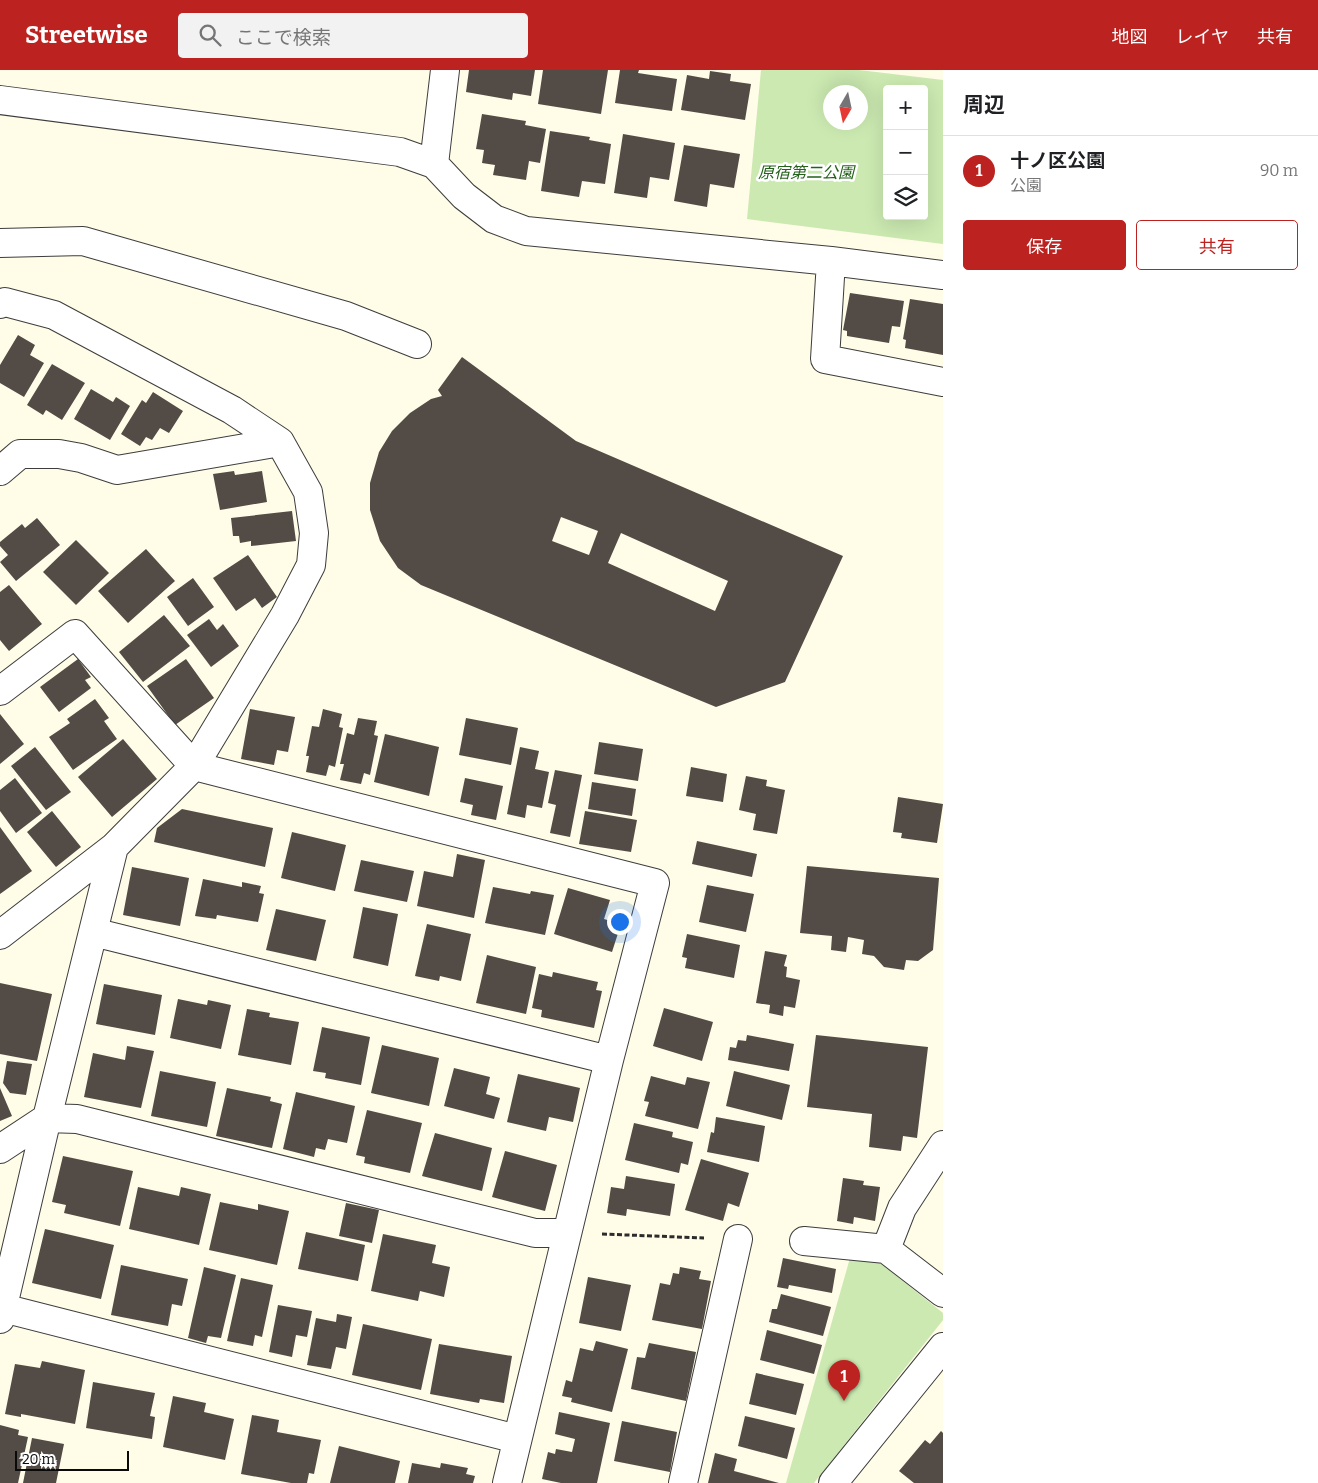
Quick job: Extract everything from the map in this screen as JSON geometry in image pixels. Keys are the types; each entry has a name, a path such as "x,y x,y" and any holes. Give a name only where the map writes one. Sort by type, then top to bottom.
{"street":[{"path":"434,164 445,70"},
{"path":"0,100 400,152 434,164 464,196 494,219 526,231 831,261 943,275"},
{"path":"0,243 83,241 346,316 417,344"},
{"path":"831,261 825,359 943,382"},
{"path":"0,304 5,302 54,315 232,410 280,442 308,492 314,533 311,565 285,614 194,766 114,847 0,935"},
{"path":"0,471 20,454 59,454 82,458 117,470 280,442"},
{"path":"0,692 75,634 194,766 655,883 608,1060 507,1483"},
{"path":"114,847 1,1314 517,1439"},
{"path":"93,932 608,1060"},
{"path":"0,1150 47,1118 77,1119 535,1233 567,1233"},
{"path":"886,1249 902,1208 943,1144"},
{"path":"683,1483 738,1239"},
{"path":"804,1241 886,1249 943,1293"},
{"path":"833,1483 943,1348"}],"path":[{"path":"567,1233 738,1239"}],"green space":[{"name":"原宿第二公園","path":"761,70 859,70 943,80 943,244 747,219"},
{"path":"850,1258 880,1263 943,1313 943,1320 814,1483 786,1483"}],"building":[{"path":"469,70 535,70 531,96 513,93 512,100 466,92"},
{"path":"543,70 608,70 601,114 538,104"},
{"path":"620,70 639,70 638,73 677,79 672,111 615,103"},
{"path":"710,71 731,74 730,81 751,84 745,120 681,110 687,75 709,79"},
{"path":"482,114 526,121 525,125 546,129 540,163 529,161 526,180 493,175 495,165 482,163 484,150 476,149"},
{"path":"550,131 590,137 589,140 611,144 605,184 582,181 579,197 541,191"},
{"path":"623,134 675,143 669,180 650,177 647,198 614,193"},
{"path":"684,145 740,154 734,188 710,184 707,207 674,201"},
{"path":"850,293 904,301 900,327 892,326 889,343 847,336 847,331 843,330"},
{"path":"910,299 943,304 943,355 905,348 906,340 903,339"},
{"path":"18,335 35,345 30,355 44,363 24,397 0,383 0,365"},
{"path":"462,357 576,441 843,556 785,682 716,707 421,585 398,568 380,541 370,510 370,483 379,452 392,431 410,413 431,399 442,396 438,390","holes":["561,517 598,531 589,555 552,541","621,533 728,581 715,611 608,563"]},
{"path":"52,364 85,383 62,420 46,410 43,415 27,405"},
{"path":"91,389 113,402 116,397 130,406 110,440 74,419"},
{"path":"153,392 183,411 169,433 160,428 152,440 146,437 140,446 121,434 142,400 146,403"},
{"path":"234,471 235,475 262,471 267,502 220,510 213,474"},
{"path":"292,511 296,541 251,546 251,541 240,543 239,536 233,536 231,518"},
{"path":"37,518 60,545 16,581 0,562 8,555 0,546 0,542 22,524 25,528"},
{"path":"76,540 109,573 76,605 43,572"},
{"path":"146,549 175,581 128,623 98,591"},
{"path":"248,555 277,597 262,608 255,598 236,611 213,578"},
{"path":"193,578 214,607 188,626 167,597"},
{"path":"9,585 42,624 9,651 0,640 0,592"},
{"path":"164,615 190,646 143,682 119,652"},
{"path":"209,619 217,630 223,624 239,646 211,667 187,635"},
{"path":"78,659 91,677 85,680 91,688 59,712 40,687"},
{"path":"186,659 214,698 175,725 147,686"},
{"path":"95,699 109,718 104,721 117,739 73,770 49,737 70,723 67,719"},
{"path":"250,709 295,717 288,752 277,750 274,765 241,759"},
{"path":"323,709 342,714 339,727 343,728 335,767 329,765 326,776 306,772 309,756 306,756 312,726 319,727"},
{"path":"0,714 24,744 0,764"},
{"path":"358,718 377,721 374,735 378,736 370,775 364,773 361,784 340,780 344,764 340,764 347,733 354,735"},
{"path":"466,718 518,728 511,765 459,755"},
{"path":"385,734 439,747 429,796 374,782"},
{"path":"123,739 157,779 112,817 78,777"},
{"path":"599,742 643,749 638,781 594,774"},
{"path":"35,747 71,792 46,810 11,766"},
{"path":"520,747 539,751 535,769 549,772 542,808 527,805 525,818 507,814"},
{"path":"691,767 727,774 723,802 686,796"},
{"path":"555,770 582,775 570,837 550,833 556,805 548,803"},
{"path":"746,776 767,780 766,786 785,790 777,834 753,830 756,814 739,810"},
{"path":"15,778 42,813 16,833 0,811 0,790"},
{"path":"465,778 503,786 496,820 471,815 473,805 460,802"},
{"path":"592,782 636,789 632,816 588,809"},
{"path":"898,797 943,804 937,843 901,838 902,833 893,832"},
{"path":"182,809 273,828 265,867 154,842 157,828"},
{"path":"52,811 81,847 56,867 27,832"},
{"path":"585,811 637,820 631,852 579,844"},
{"path":"0,827 32,871 0,894"},
{"path":"292,832 346,845 335,891 281,878"},
{"path":"697,841 757,854 752,877 692,864"},
{"path":"457,854 485,860 474,918 417,906 424,871 453,877"},
{"path":"361,860 414,871 407,902 354,891"},
{"path":"807,866 939,878 933,950 918,961 906,960 904,970 884,967 874,956 862,954 864,940 848,937 846,952 831,950 832,936 800,933"},
{"path":"132,867 189,878 180,926 123,915"},
{"path":"203,879 242,887 242,882 261,886 259,893 264,894 258,922 217,915 216,919 195,916"},
{"path":"707,885 754,894 746,932 699,922"},
{"path":"493,887 530,894 531,891 554,895 545,935 485,923"},
{"path":"568,888 610,900 604,919 621,924 612,952 554,934"},
{"path":"363,907 398,914 388,966 353,958"},
{"path":"276,909 326,920 316,961 266,950"},
{"path":"427,924 471,934 461,981 440,976 439,981 415,976"},
{"path":"687,934 740,945 734,978 685,968 687,958 682,957"},
{"path":"765,951 787,955 784,966 787,967 786,977 800,980 795,1008 784,1006 783,1016 769,1013 770,1005 756,1003"},
{"path":"487,955 536,967 526,1014 476,1003"},
{"path":"553,972 598,982 596,990 602,991 594,1028 541,1017 542,1010 532,1008 539,974 552,977"},
{"path":"0,983 52,994 37,1061 0,1054"},
{"path":"104,984 162,995 155,1035 96,1024"},
{"path":"178,999 207,1005 208,1000 231,1005 221,1049 170,1038"},
{"path":"664,1008 713,1022 702,1061 653,1046"},
{"path":"247,1009 270,1013 269,1017 299,1022 291,1065 238,1055"},
{"path":"322,1027 370,1037 361,1085 325,1078 326,1073 313,1071"},
{"path":"747,1035 794,1044 789,1071 728,1060 730,1047 736,1048 738,1040 746,1041"},
{"path":"816,1035 928,1047 917,1138 903,1136 901,1151 869,1147 872,1114 807,1107"},
{"path":"382,1045 439,1058 429,1106 371,1093"},
{"path":"127,1046 154,1051 141,1108 84,1097 93,1053 125,1060"},
{"path":"7,1061 32,1064 26,1095 10,1093 3,1083"},
{"path":"454,1068 490,1077 486,1094 500,1098 494,1119 444,1106"},
{"path":"160,1071 216,1082 207,1127 151,1116"},
{"path":"734,1071 790,1085 782,1120 726,1106"},
{"path":"518,1074 580,1088 573,1122 549,1117 546,1131 507,1122"},
{"path":"651,1076 685,1085 687,1077 710,1082 698,1129 645,1116 649,1102 644,1101"},
{"path":"0,1088 12,1116 0,1121"},
{"path":"227,1088 271,1097 270,1101 282,1104 272,1148 216,1136"},
{"path":"296,1092 355,1106 347,1143 328,1139 325,1150 316,1148 314,1157 283,1149"},
{"path":"367,1110 422,1123 410,1173 364,1163 365,1157 356,1155"},
{"path":"716,1117 765,1126 759,1162 707,1152 711,1132 714,1133"},
{"path":"634,1123 673,1132 672,1137 693,1142 688,1165 681,1163 679,1173 625,1160"},
{"path":"435,1133 492,1148 482,1191 422,1176"},
{"path":"505,1151 557,1165 545,1211 492,1197"},
{"path":"63,1156 133,1171 120,1226 64,1213 66,1205 52,1202"},
{"path":"701,1159 749,1173 739,1207 728,1203 723,1221 685,1210"},
{"path":"626,1176 675,1184 670,1216 627,1209 626,1216 607,1213 611,1187 624,1189"},
{"path":"843,1178 864,1181 863,1185 880,1187 875,1221 854,1217 853,1224 837,1221"},
{"path":"138,1187 179,1196 181,1187 211,1194 199,1245 129,1229"},
{"path":"220,1202 258,1210 258,1204 289,1211 277,1265 209,1250"},
{"path":"346,1203 379,1210 372,1243 339,1236"},
{"path":"45,1229 114,1245 101,1299 32,1283"},
{"path":"306,1232 365,1245 358,1281 298,1269"},
{"path":"383,1234 436,1245 432,1263 450,1267 444,1297 420,1291 418,1301 371,1291"},
{"path":"783,1258 836,1269 832,1293 789,1285 788,1289 777,1287"},
{"path":"121,1265 188,1279 182,1306 172,1304 168,1326 111,1315"},
{"path":"204,1267 236,1275 221,1338 208,1336 206,1343 188,1338"},
{"path":"680,1267 701,1271 699,1279 711,1281 702,1329 652,1320 660,1283 670,1285 673,1273 679,1274"},
{"path":"588,1277 631,1285 621,1331 579,1323"},
{"path":"241,1278 273,1285 262,1337 255,1335 253,1346 227,1341"},
{"path":"781,1294 831,1307 823,1336 769,1322 772,1309 777,1309"},
{"path":"278,1305 312,1311 307,1337 296,1335 292,1357 269,1352"},
{"path":"337,1314 352,1317 346,1349 336,1347 331,1369 307,1365 316,1318 336,1322"},
{"path":"363,1324 432,1339 421,1390 352,1375"},
{"path":"767,1330 822,1345 814,1374 760,1360"},
{"path":"596,1341 628,1349 612,1412 571,1402 572,1398 562,1396 566,1380 572,1382 580,1348 593,1351"},
{"path":"649,1343 696,1352 686,1401 631,1389 637,1357 645,1358"},
{"path":"439,1344 512,1356 504,1403 480,1399 479,1403 430,1394"},
{"path":"42,1361 85,1370 75,1424 21,1414 21,1417 5,1414 15,1364 40,1368"},
{"path":"756,1373 804,1384 796,1415 749,1404"},
{"path":"93,1382 155,1393 150,1416 155,1417 152,1439 86,1428"},
{"path":"173,1396 206,1403 204,1412 234,1419 225,1460 163,1447"},
{"path":"559,1412 610,1423 597,1483 561,1483 542,1479 548,1452 555,1454 556,1449 572,1452 575,1439 555,1434"},
{"path":"252,1415 279,1420 277,1432 321,1440 314,1474 309,1473 307,1483 291,1483 241,1474"},
{"path":"745,1416 795,1428 787,1459 738,1446"},
{"path":"622,1421 677,1432 670,1472 614,1461"},
{"path":"0,1425 19,1430 18,1435 28,1437 18,1483 0,1483"},
{"path":"941,1431 943,1433 943,1483 914,1483 899,1471 925,1440 930,1444"},
{"path":"32,1438 64,1444 56,1483 23,1483"},
{"path":"339,1446 400,1461 395,1483 330,1483"},
{"path":"715,1453 737,1459 734,1471 779,1483 708,1483"},
{"path":"412,1463 440,1468 441,1463 468,1468 466,1474 475,1476 473,1483 408,1483"}],"place":[{"name":"十ノ区公園","path":"844,1401"}]}
